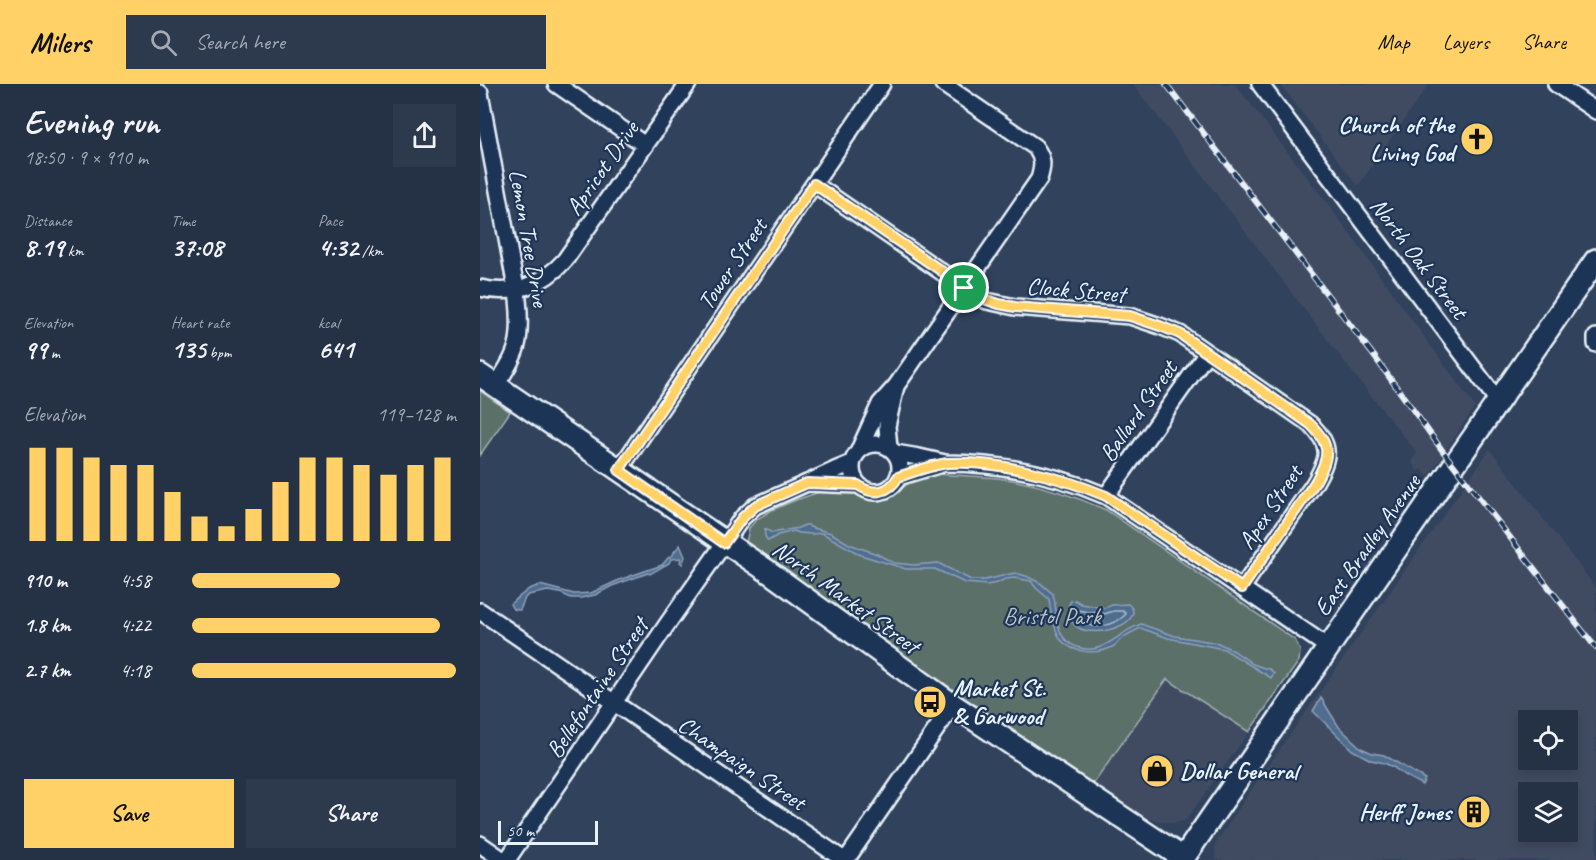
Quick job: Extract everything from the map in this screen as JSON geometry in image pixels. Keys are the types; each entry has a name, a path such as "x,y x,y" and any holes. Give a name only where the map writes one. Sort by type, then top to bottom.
{"main road":[{"name":"East Bradley Avenue","path":"1183,859 1596,260"},
{"name":"North Market Street","path":"488,380 769,572 953,705 1183,859"}],"street":[{"path":"556,84 645,145"},
{"name":"Apricot Drive","path":"516,290 531,286 546,278 565,260 688,84"},
{"name":"Tower Street","path":"619,470 882,84"},
{"path":"896,386 887,426 892,450 899,461 900,469 894,484 888,489 872,492 858,485 851,471 855,456 880,404 896,386 964,288 1039,179 1042,169 1041,155 1035,147 943,84"},
{"name":"North Oak Street","path":"1260,84 1498,401"},
{"path":"1556,84 1596,111"},
{"name":"Lemon Tree Drive","path":"480,93 521,323 515,354 505,372 488,380"},
{"name":"Clock Street","path":"814,184 981,298 999,304 1130,316 1180,334 1310,424 1320,434 1326,448"},
{"path":"480,288 501,291 516,290"},
{"path":"1596,337 1596,344"},
{"name":"Ballard Street","path":"1106,496 1207,353"},
{"path":"855,456 866,445 882,444 892,450 945,464 1007,467 1067,482 1106,496 1328,646"},
{"name":"Apex Street","path":"1242,588 1314,484 1324,467 1326,448"},
{"name":"Bellefontaine Street","path":"505,860 742,518 755,506 835,470 855,456"},
{"path":"898,477 945,464"},
{"path":"807,483 858,485"},
{"name":"Champaign Street","path":"480,611 845,860"},
{"path":"845,860 953,705"},
{"path":"480,844 505,860"}],"shaded area":[{"path":"1133,84 1235,84 1334,212 1475,407 1428,477 1422,469 1417,471 1412,462 1417,453 1345,363"},
{"path":"1280,84 1429,84 1358,186"},
{"path":"1490,449 1596,588 1596,860 1216,860 1216,843"},
{"path":"1167,679 1249,732 1186,820 1173,823 1149,819 1129,810 1092,786"}],"green space":[{"path":"480,391 510,412 480,455"},
{"name":"Bristol Park","path":"936,474 1024,482 1060,492 1106,510 1295,640 1300,651 1299,661 1249,732 1167,679 1092,786 754,552 746,543 749,528 757,519 796,500 834,487 868,498 880,499 895,493 915,479"}],"water":[{"path":"805,525 831,533 849,544 894,563 914,565 938,563 971,580 985,580 1015,573 1026,576 1040,583 1053,594 1061,634 1077,647 1090,649 1102,646 1141,624 1175,636 1218,643 1253,664 1274,673 1271,678 1224,649 1168,638 1141,628 1125,636 1108,649 1086,652 1072,648 1061,640 1053,621 1049,599 1031,581 1015,578 987,585 965,583 935,569 906,569 861,555 822,533 794,531 778,535 768,541 765,536 765,529 772,533"},
{"path":"680,545 685,557 682,564 681,558 671,559 669,563 650,574 612,586 595,595 571,598 548,591 528,595 520,610 514,609 510,604 529,589 540,585 574,594 591,593 619,580 662,565"},
{"path":"1075,600 1082,604 1104,608 1128,604 1133,611 1130,618 1123,624 1112,629 1087,631 1076,627 1070,618 1069,604"},
{"path":"1321,698 1339,727 1361,748 1384,755 1425,779 1422,785 1393,767 1371,760 1352,750 1313,711"}],"railway":[{"path":"1166,84 1374,356 1442,450 1596,648"}],"place":[{"name":"Church of the Living God","path":"1477,139"},
{"name":"Market St. & Garwood","path":"930,702"},
{"name":"Dollar General","path":"1157,771"},
{"name":"Herff Jones","path":"1474,812"}],"route":[{"path":"814,184 964,288 987,301 999,304 1130,316 1180,334 1310,424 1320,434 1326,448 1324,467 1242,588 1106,496 1058,479 1007,467 959,463 933,466 898,477 888,489 880,492 872,492 858,485 807,483 755,506 742,518 724,543 619,470 814,184"}]}
